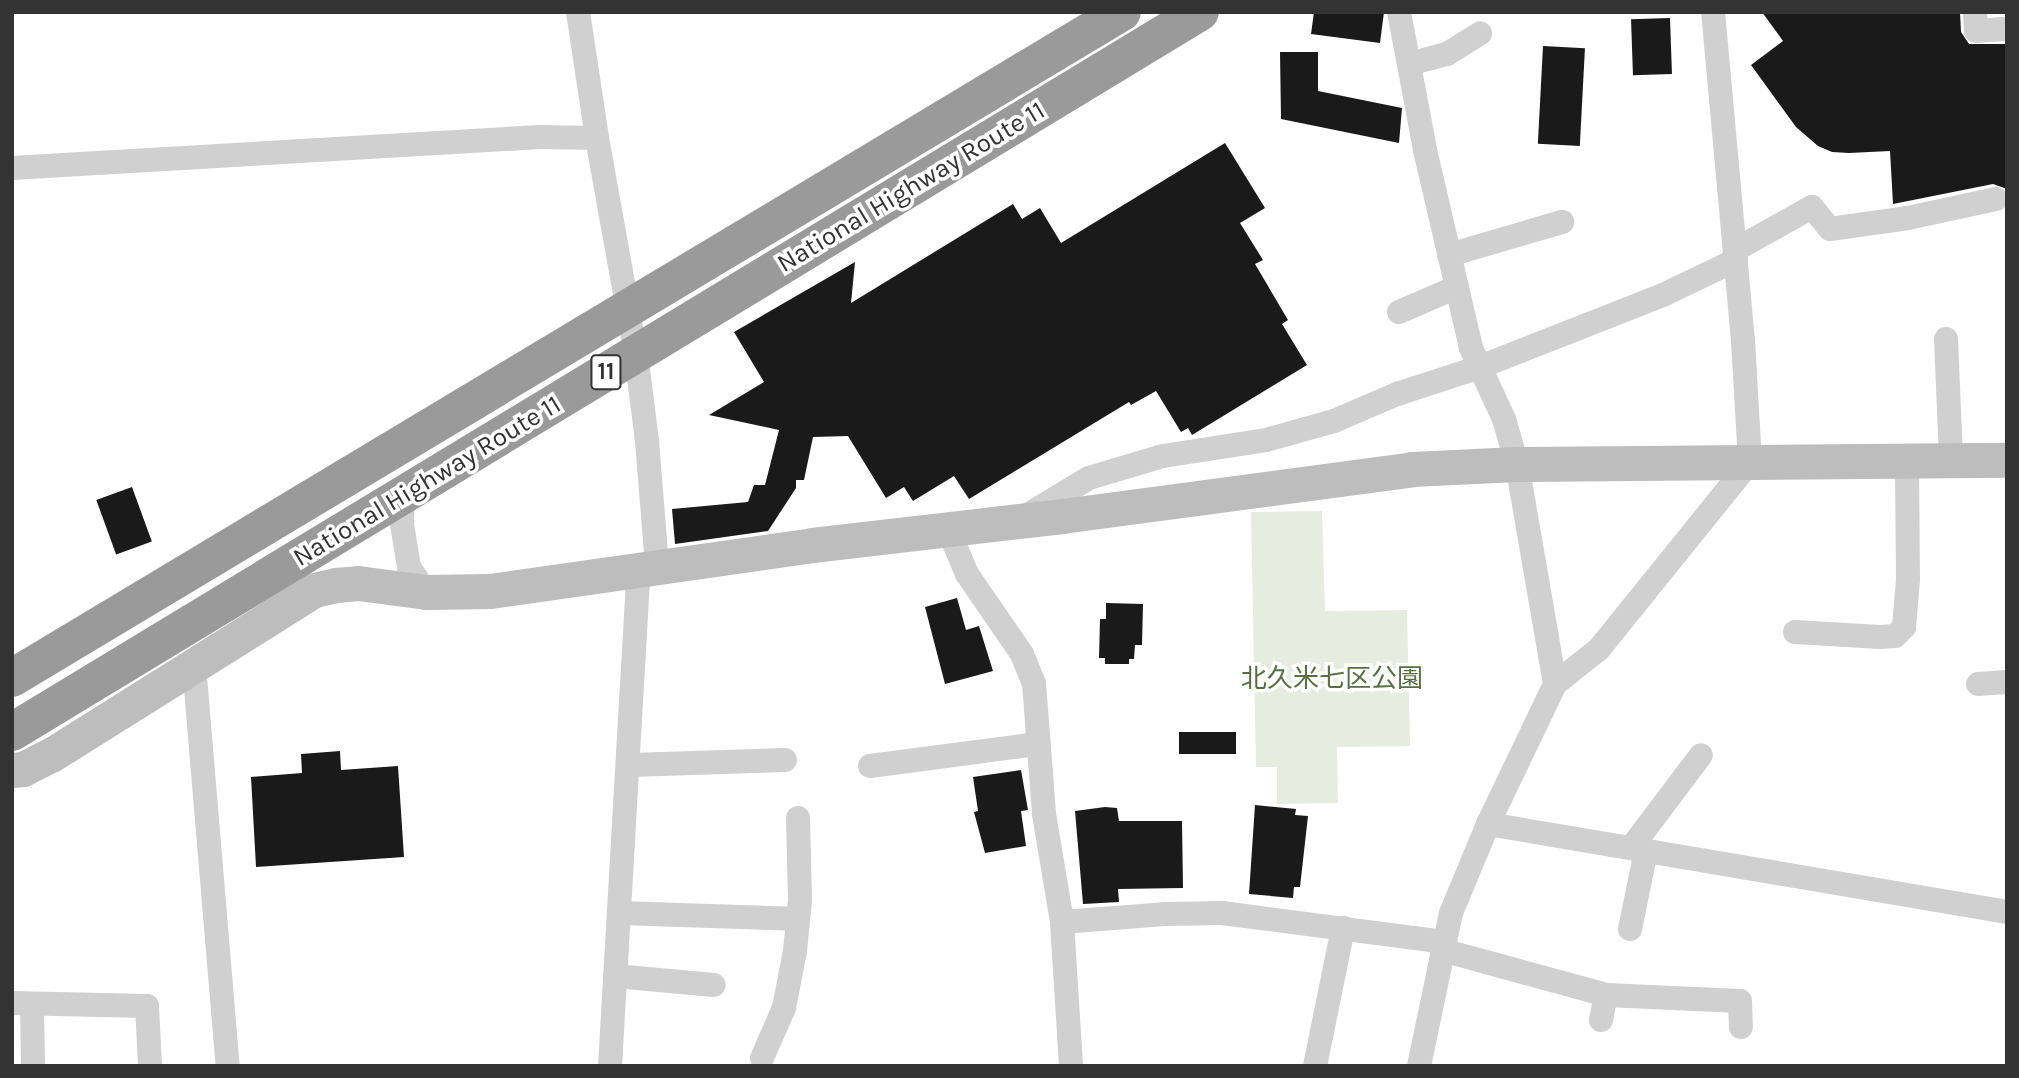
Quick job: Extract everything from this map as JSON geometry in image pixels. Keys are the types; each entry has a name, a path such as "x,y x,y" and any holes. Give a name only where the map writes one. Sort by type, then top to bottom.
{"highway":[{"name":"National Highway Route 11","path":"12,678 1122,12"},
{"name":"National Highway Route 11","path":"12,732 1200,12"}],"street":[{"path":"578,12 597,138 636,354 648,567 629,765 610,1066"},
{"path":"1399,12 1471,348 1504,419 1517,464 1555,684"},
{"path":"1419,1066 1451,913 1488,824 1555,684 1598,649 1750,462 1713,12"},
{"path":"1975,12 1976,31 2007,29"},
{"path":"1409,64 1447,54 1480,33"},
{"path":"12,168 526,138 597,138"},
{"path":"1017,521 1089,478 1163,456 1266,440 1323,424 1397,394 1480,368 1663,295 1735,255 1812,207 1830,229 1908,218 1996,198"},
{"path":"1450,256 1562,222"},
{"path":"1399,312 1457,287"},
{"path":"1946,339 1951,460"},
{"path":"1795,632 1880,637 1895,636 1904,627 1908,579 1907,460"},
{"path":"12,770 23,769 51,755 314,590 358,583 426,593 490,591 648,567 1412,469 1517,464 2007,460"},
{"path":"403,494 402,524 409,568 426,593"},
{"path":"948,529 967,575 1021,654 1034,683 1044,814 1062,922 1071,1066"},
{"path":"194,665 228,1066"},
{"path":"1978,684 2007,682"},
{"path":"870,766 1038,744"},
{"path":"1630,929 1639,850 1700,755"},
{"path":"629,765 785,760"},
{"path":"762,1058 784,1009 798,919 798,818"},
{"path":"1488,824 1639,850 2004,903"},
{"path":"619,913 798,919"},
{"path":"1062,922 1164,914 1222,913 1343,928 1443,946 1606,995 1740,1002 1741,1027"},
{"path":"1315,1066 1343,928"},
{"path":"615,975 714,985"},
{"path":"1601,1020 1606,995"},
{"path":"33,1066 22,1003 147,1006 150,1066"}],"green space":[{"name":"北久米七区公園","path":"1322,511 1325,611 1407,610 1410,746 1337,747 1338,803 1277,804 1277,767 1256,767 1251,512"}],"building":[{"path":"1314,12 1384,12 1380,43 1311,34"},
{"path":"1762,12 1960,12 1961,32 1969,44 2007,44 2007,189 1993,184 1893,204 1890,151 1832,152 1818,146 1796,127 1751,65 1783,41"},
{"path":"1670,18 1672,74 1633,75 1631,19"},
{"path":"1543,46 1585,48 1580,146 1538,144"},
{"path":"1280,52 1318,52 1318,91 1402,108 1399,143 1281,119"},
{"path":"1225,143 1265,208 1240,223 1263,260 1255,264 1288,320 1282,324 1307,365 1192,435 1188,428 1181,432 1156,391 1131,405 1129,402 969,499 954,476 913,501 904,487 886,498 848,436 813,437 804,480 796,480 796,488 768,531 675,544 672,509 748,502 754,485 765,485 779,430 709,415 764,382 734,332 855,262 851,303 1013,204 1022,219 1040,208 1061,243"},
{"path":"132,487 152,542 116,554 96,500"},
{"path":"957,598 966,630 979,626 993,671 945,684 925,607"},
{"path":"1106,603 1143,604 1142,645 1135,645 1134,659 1129,659 1129,664 1105,664 1105,658 1099,658 1100,619 1106,619"},
{"path":"1179,732 1236,732 1236,754 1179,754"},
{"path":"340,751 341,770 398,766 404,857 256,867 251,777 302,773 301,754"},
{"path":"1021,770 1028,810 1021,811 1026,846 985,853 974,812 978,811 973,777"},
{"path":"1255,805 1296,809 1295,815 1308,816 1300,887 1294,887 1293,898 1249,894"},
{"path":"1117,808 1119,821 1182,821 1183,888 1118,889 1119,902 1083,904 1075,811"}]}
